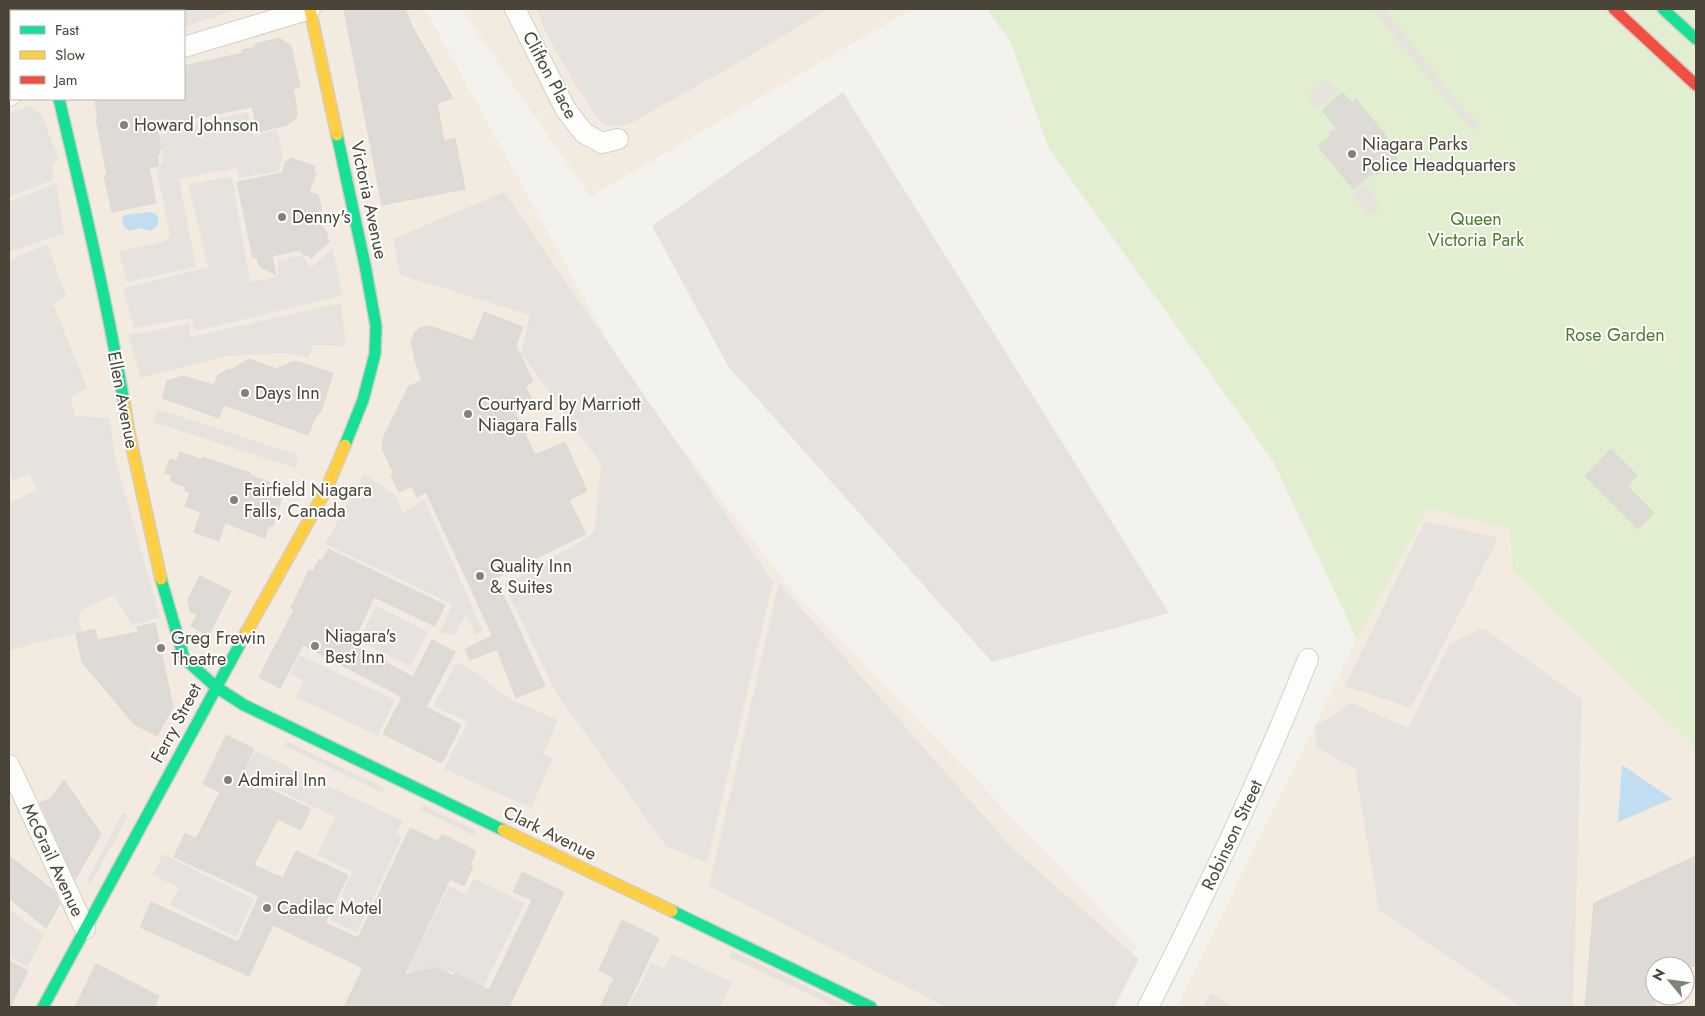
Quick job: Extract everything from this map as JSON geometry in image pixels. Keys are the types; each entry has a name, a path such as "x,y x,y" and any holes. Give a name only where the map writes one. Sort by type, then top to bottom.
{"street":[{"path":"185,47 310,9"},
{"name":"Victoria Avenue","path":"310,9 365,264 376,326 375,354 363,400"},
{"name":"Clifton Place","path":"515,9 566,110 584,133 602,143 618,139"},
{"path":"1614,9 1696,85"},
{"path":"1663,9 1696,39"},
{"name":"Ellen Avenue","path":"59,100 83,201 129,433 164,592 184,658 216,686"},
{"name":"Ferry Street","path":"43,1007 216,686 326,490 363,400"},
{"name":"Robinson Street","path":"1148,1007 1215,874 1272,748 1308,659"},
{"name":"Clark Avenue","path":"216,686 244,705 871,1007"},
{"name":"McGrail Avenue","path":"9,765 85,929"}],"shaded area":[{"path":"9,9 425,9 630,381 787,584 1137,946 1109,1007 9,1007"},
{"path":"239,9 185,27 185,10 55,10"},
{"path":"463,9 912,9 590,197"},
{"path":"536,9 827,9 757,52 633,122 618,127 602,124 579,90 548,37"},
{"path":"1372,9 1384,9 1465,111 1480,124 1474,131 1462,119"},
{"path":"1326,79 1337,90 1317,109 1306,98"},
{"path":"843,92 1169,613 992,662 728,366 652,226"},
{"path":"30,106 42,115 59,161 53,163 53,180 9,197 9,113"},
{"path":"248,112 253,136 277,130 283,154 279,171 239,178 236,168 179,179 196,267 127,282 119,251 166,241 170,235 157,173 163,160 159,131"},
{"path":"232,177 250,282 278,276 278,261 301,255 311,268 332,248 343,295 195,331 192,318 134,328 123,288 208,267 188,184"},
{"path":"56,183 64,233 9,252 9,202"},
{"path":"1364,184 1381,206 1369,216 1352,194"},
{"path":"504,192 773,582 707,863 666,846 557,694 504,586 594,533 601,464 521,353 530,315 400,275 393,239"},
{"path":"47,244 66,296 53,304 87,388 71,397 75,416 109,418 116,462 160,618 132,625 114,595 84,609 78,615 82,632 9,651 9,503 37,490 29,474 13,481 9,471 9,261"},
{"path":"341,303 346,346 313,345 308,358 285,353 227,356 141,378 128,335 190,324 190,337"},
{"path":"157,409 299,455 295,468 153,422"},
{"path":"364,474 395,495 403,513 424,499 483,631 476,635 466,616 454,636 440,632 452,604 325,544"},
{"path":"1428,509 1511,529 1513,571 1696,748 1696,1007 1177,1007 1357,639"},
{"path":"1425,521 1498,538 1411,708 1345,686"},
{"path":"779,583 1011,847 1139,959 1114,1007 946,1007 709,886"},
{"path":"376,606 428,632 411,666 359,641"},
{"path":"1483,628 1582,699 1573,1007 1522,1007 1379,910 1355,769 1316,747 1315,726 1352,703 1408,728 1450,643"},
{"path":"300,655 395,700 378,736 296,697 303,680 291,674"},
{"path":"457,662 472,670 510,699 558,720 543,754 553,758 531,808 444,769 468,722 433,706"},
{"path":"287,741 385,788 382,793 285,746"},
{"path":"255,751 403,821 396,834 402,837 357,933 330,920 352,872 317,855 335,817 244,774"},
{"path":"423,805 477,831 475,836 421,810"},
{"path":"123,813 128,816 91,884 86,881"},
{"path":"163,854 254,899 236,937 170,905 179,888 153,875"},
{"path":"474,878 525,903 483,987 449,970 447,974 432,967 425,970 419,976 407,970 449,886 466,894"},
{"path":"9,909 44,935 27,967 9,957"},
{"path":"732,951 850,1007 836,1007 729,957"},
{"path":"672,954 732,982 720,1007 629,1007 651,963 664,968"},
{"path":"1210,992 1232,1007 1203,1007"}],"green space":[{"name":"Queen Victoria Park","path":"987,9 1696,9 1696,748 1513,571 1510,529 1428,509 1357,639 1273,461 1049,149 1011,43"}],"water":[{"path":"150,212 156,214 158,224 150,231 140,228 130,231 124,227 122,219 124,215"},
{"path":"1622,765 1672,799 1618,822"}],"building":[{"path":"344,9 405,9 412,26 453,98 437,103 444,141 455,138 465,189 382,205"},
{"name":"Howard Johnson","path":"279,38 291,46 300,87 293,89 297,110 296,118 287,125 258,132 252,107 157,126 161,149 159,150 160,154 157,155 159,166 149,168 156,203 112,212 104,176 107,175 96,119 98,119 95,101 185,100 185,66 243,53 242,50 256,47 255,44"},
{"name":"Niagara Parks Police Headquarters","path":"1343,93 1352,103 1356,99 1393,145 1388,149 1397,159 1377,175 1375,172 1353,189 1318,146 1331,136 1329,133 1336,128 1322,110"},
{"name":"Denny's","path":"290,158 315,166 313,171 316,172 309,192 318,195 322,210 319,212 321,225 328,234 326,236 330,241 311,258 307,254 304,256 300,250 272,256 276,275 259,266 257,257 253,258 237,182 282,173 286,161 289,162"},
{"path":"484,312 523,327 516,345 533,382 525,386 533,401 514,410 535,455 565,442 587,491 569,500 586,534 496,578 545,686 516,698 497,649 470,660 465,649 492,636 489,628 426,492 417,497 412,486 399,492 391,476 394,474 382,448 384,436 409,386 422,381 411,342 415,332 420,328 430,326 473,341"},
{"name":"Days Inn","path":"249,359 276,369 295,361 333,373 321,411 314,420 308,435 224,405 219,418 162,398 167,381 183,376 214,385 218,375 229,369 231,370"},
{"path":"1611,449 1637,475 1627,486 1654,513 1638,529 1585,476"},
{"name":"Fairfield Niagara Falls, Canada","path":"180,452 202,460 203,457 250,473 250,475 269,482 270,490 283,494 273,525 268,527 265,538 225,523 219,541 194,532 201,512 185,506 190,493 185,491 186,487 170,481 172,475 165,473 170,459 177,461"},
{"path":"328,549 445,605 435,626 374,597 352,644 413,677 432,640 455,652 426,707 461,725 442,763 383,734 402,697 303,645 280,688 259,677 294,610 291,608 309,570 313,572 319,559 322,561"},
{"path":"200,576 231,591 208,636 191,626 197,615 190,611 188,599"},
{"path":"155,623 173,707 157,736 134,724 82,662 76,634 95,629 97,640 138,632 137,627"},
{"path":"226,735 254,749 242,776 311,809 301,830 278,819 254,865 283,878 296,851 348,875 325,923 358,938 410,828 438,841 442,834 476,851 470,865 473,866 464,886 450,879 404,975 436,968 454,976 455,973 489,990 532,900 513,892 522,872 564,892 509,1007 344,1007 363,968 273,925 249,976 140,927 151,902 238,942 259,896 174,857 185,833 196,839 220,792 203,784"},
{"path":"64,780 101,834 75,880 40,803 51,798"},
{"path":"9,856 54,891 60,904 46,928 9,898"},
{"path":"1696,856 1696,966 1695,956 1645,956 1645,1006 1655,1007 1585,1007 1594,903"},
{"path":"622,920 659,938 626,1007 600,1007 614,978 599,970"},
{"path":"9,961 28,971 10,1007 9,1007"},
{"path":"96,964 159,996 154,1007 75,1007"}],"traffic: fast":[{"path":"1663,9 1696,39"},
{"path":"59,100 86,213 124,403"},
{"path":"337,135 376,326 375,354 363,400 345,445"},
{"path":"161,579 184,658 216,687 244,705 503,830"},
{"path":"43,1007 246,633"},
{"path":"672,911 871,1007"}],"traffic: slow":[{"path":"310,9 337,135"},
{"path":"124,403 161,579"},
{"path":"246,633 326,490 345,445"},
{"path":"503,830 672,911"}],"traffic: jam":[{"path":"1614,9 1696,85"}],"place":[{"name":"Howard Johnson","path":"124,125"},
{"name":"Niagara Parks Police Headquarters","path":"1352,154"},
{"name":"Denny's","path":"282,217"},
{"name":"Days Inn","path":"245,393"},
{"name":"Courtyard by Marriott Niagara Falls","path":"468,414"},
{"name":"Fairfield Niagara Falls, Canada","path":"234,500"},
{"name":"Quality Inn & Suites","path":"480,576"},
{"name":"Niagara's Best Inn","path":"315,646"},
{"name":"Greg Frewin Theatre","path":"161,648"},
{"name":"Admiral Inn","path":"228,780"},
{"name":"Cadilac Motel","path":"267,908"}],"park label":[{"name":"Rose Garden","path":"1615,335"}]}
